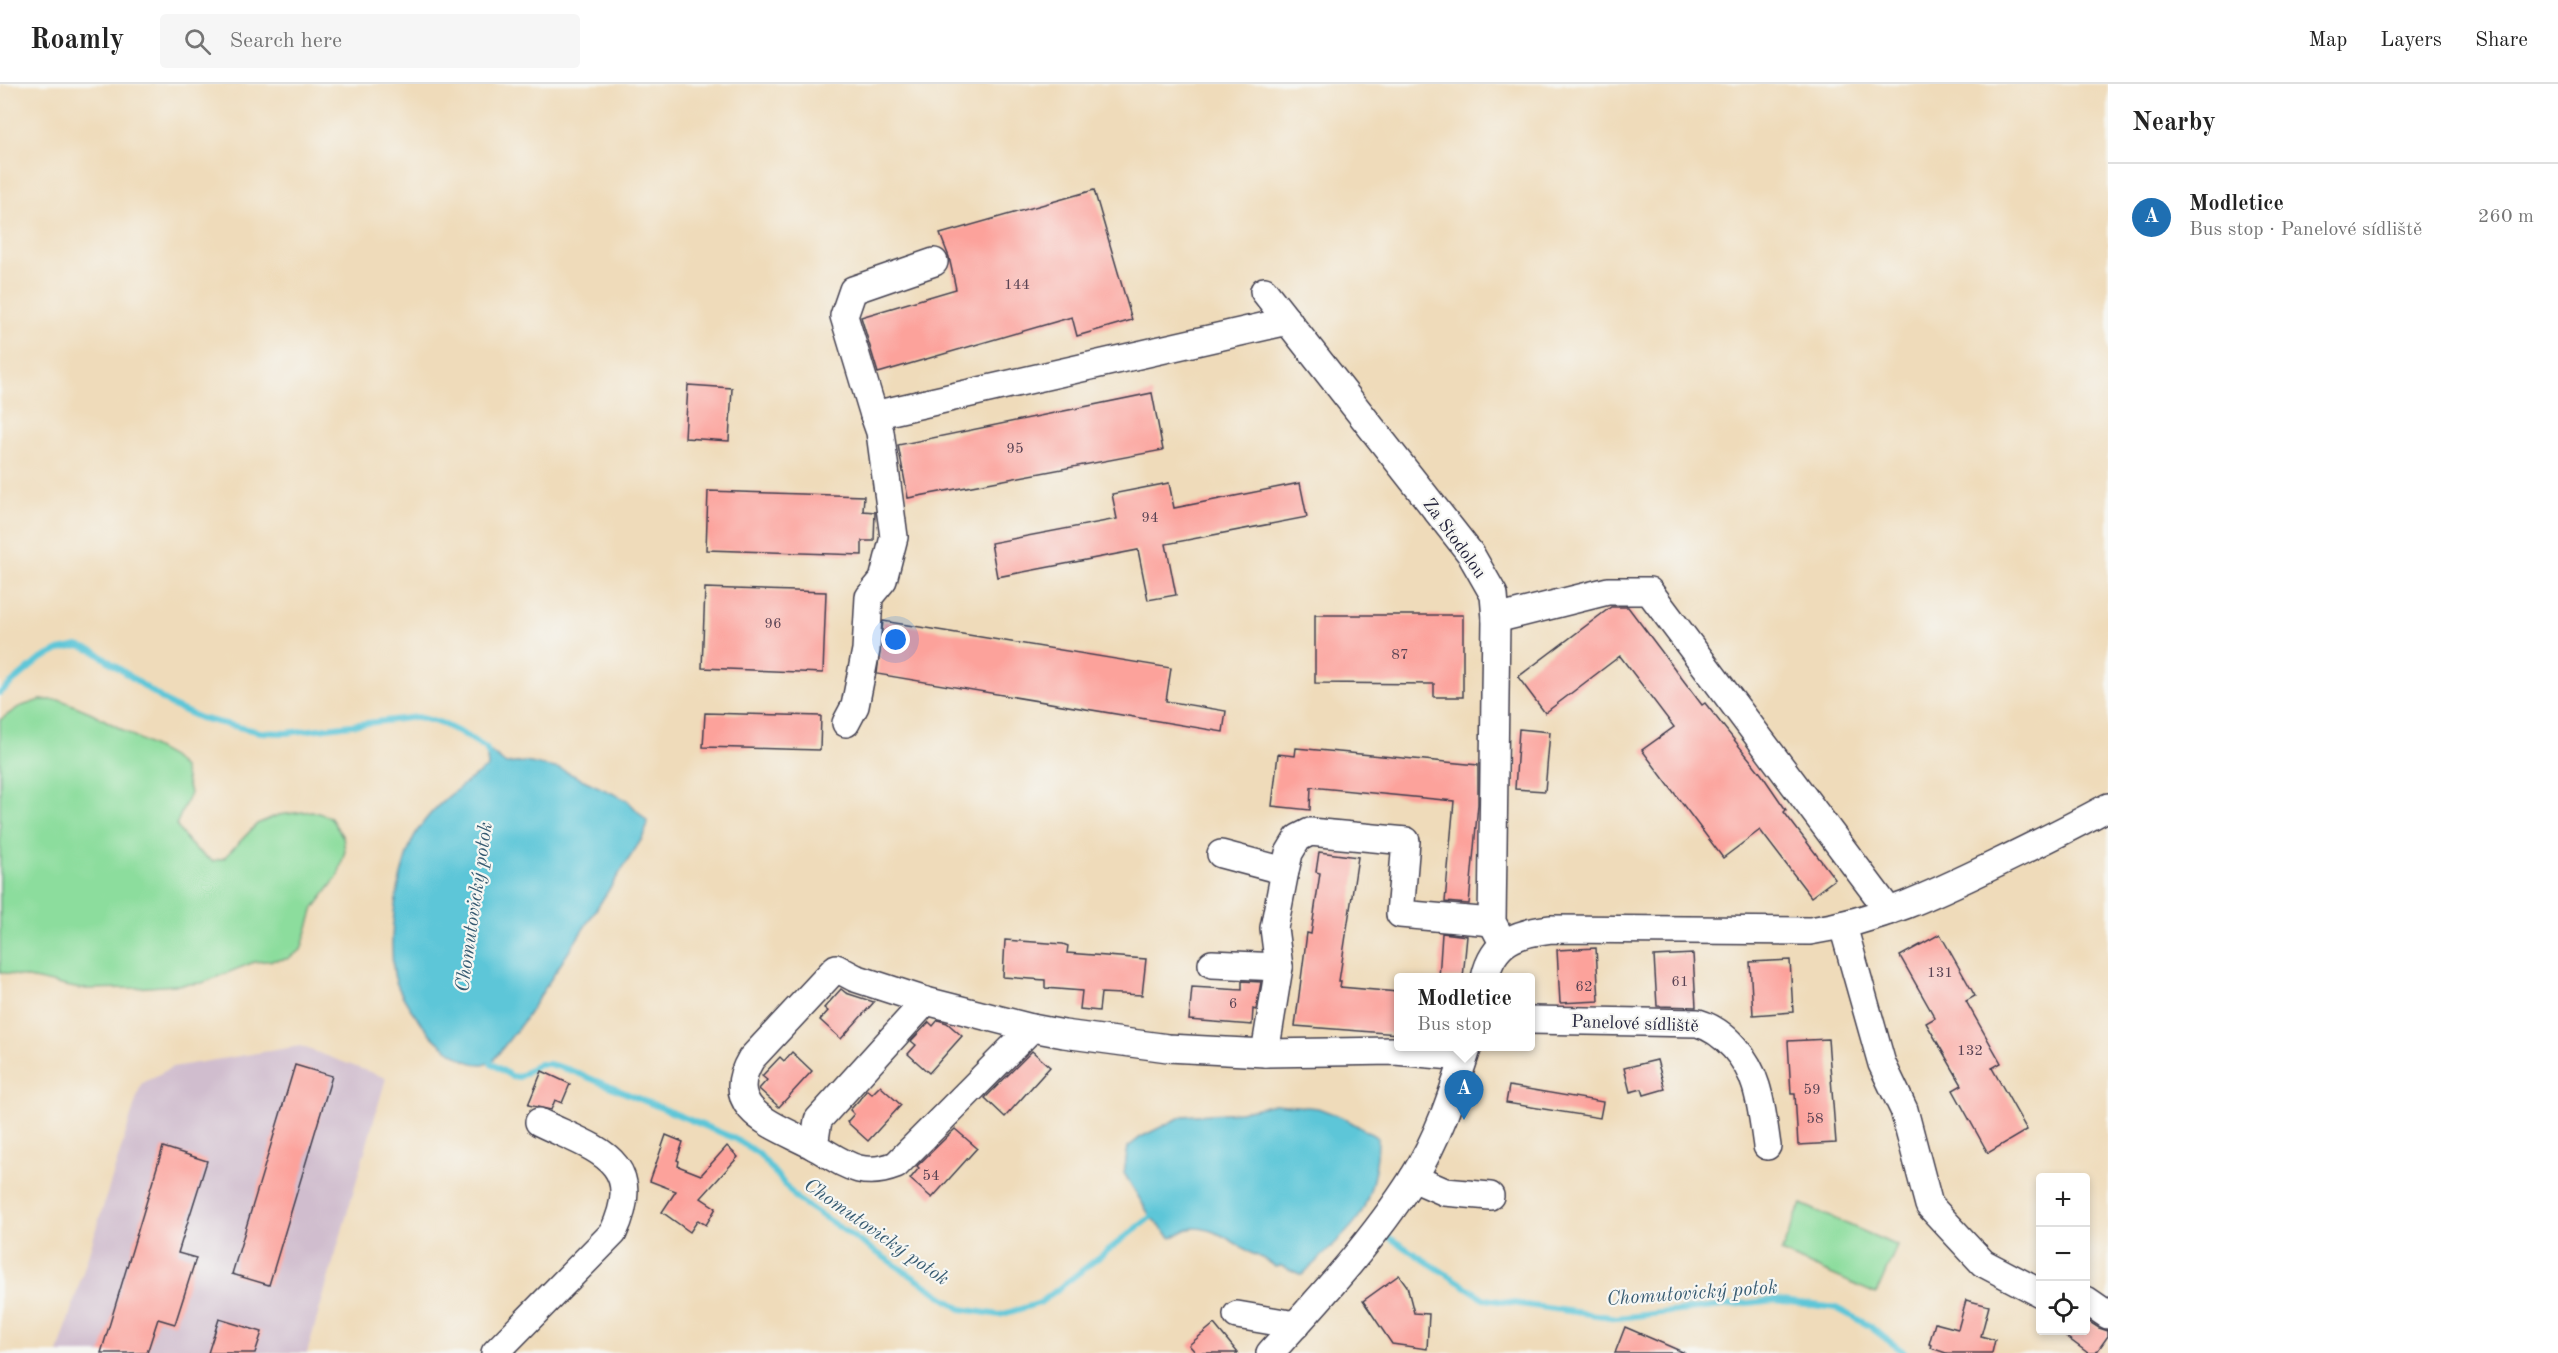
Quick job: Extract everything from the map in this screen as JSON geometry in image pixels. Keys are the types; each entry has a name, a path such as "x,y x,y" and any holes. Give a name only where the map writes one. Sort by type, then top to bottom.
{"street":[{"path":"846,723 855,706 866,650 869,597 883,580 894,537 880,432 844,316 853,290 934,262"},
{"name":"Za Stodolou","path":"1264,291 1470,553 1494,595 1497,932"},
{"path":"874,415 1288,321"},
{"path":"1496,619 1608,591 1648,591 1889,911"},
{"path":"1265,1053 1279,967 1274,928 1285,872 1289,853 1298,838 1311,832 1406,841 1400,914 1497,932 1551,929 1810,931 1843,926 1923,900 2108,807"},
{"path":"1221,854 1285,872"},
{"path":"1843,926 1882,1064 1904,1110 1929,1205 1983,1263 2036,1291"},
{"path":"1487,973 1497,932"},
{"path":"1212,964 1279,967"},
{"path":"1032,1028 896,1165 883,1170 866,1172 850,1166 762,1118 747,1106 741,1091 742,1074 751,1059 836,968 855,978 926,1001 1032,1028 1168,1048 1265,1053 1466,1052 1451,1101 1413,1178 1296,1325 1270,1353"},
{"path":"814,1146 818,1120 926,1001"},
{"name":"Panelové sídliště","path":"1535,1020 1698,1023 1710,1026 1727,1038 1756,1085 1767,1146"},
{"path":"495,1353 614,1233 626,1196 624,1178 615,1164 601,1153 539,1122"},
{"path":"1413,1178 1445,1192 1490,1196"},
{"path":"2090,1303 2108,1315"},
{"path":"1237,1315 1296,1325"}],"shaded area":[{"path":"300,1046 386,1078 307,1353 58,1353 141,1084 172,1067"}],"green space":[{"path":"40,700 61,700 92,713 172,757 183,768 190,793 176,825 192,846 213,861 224,858 257,824 278,815 312,811 330,817 343,837 345,851 338,876 314,908 301,950 287,959 254,962 202,983 135,988 80,989 0,972 0,720 19,707"},
{"path":"1801,1204 1897,1246 1876,1294 1781,1252"}],"water":[{"path":"486,748 506,764 525,762 560,769 627,800 647,821 645,834 525,1019 491,1063 478,1064 462,1059 446,1048 415,1015 401,993 394,974 392,942 397,891 411,843 434,810 488,767"},
{"path":"1275,1104 1318,1108 1344,1118 1378,1138 1374,1177 1360,1215 1342,1237 1302,1275 1282,1266 1275,1267 1267,1260 1225,1237 1204,1229 1193,1228 1171,1238 1150,1216 1124,1173 1128,1147 1141,1137 1183,1116 1240,1112"}],"building":[{"path":"1094,190 1132,320 1077,336 1072,317 878,373 861,317 956,289 949,257 940,234"},
{"path":"688,385 732,388 729,441 685,438"},
{"path":"1152,393 1163,450 908,498 898,445"},
{"path":"1169,483 1174,508 1300,483 1307,517 1166,544 1176,595 1148,600 1138,550 997,577 991,543 1117,519 1112,494"},
{"path":"708,491 864,496 863,511 875,512 874,541 862,541 862,555 706,550"},
{"path":"705,588 826,592 823,673 702,668"},
{"path":"1611,607 1628,607 1702,705 1705,703 1762,775 1786,810 1784,812 1835,879 1811,897 1760,830 1723,858 1642,750 1674,727 1620,656 1545,713 1518,677"},
{"path":"1315,615 1463,615 1463,697 1434,697 1434,684 1315,683"},
{"path":"883,621 1171,668 1166,701 1226,711 1223,732 877,674"},
{"path":"705,713 821,716 820,750 703,747"},
{"path":"1519,729 1550,732 1545,791 1515,789"},
{"path":"1296,748 1478,765 1478,804 1469,904 1445,902 1454,801 1311,787 1310,810 1272,806 1278,754 1295,756"},
{"path":"1319,852 1358,857 1339,981 1341,981 1340,987 1394,992 1394,1034 1295,1026 1307,933 1311,934 1320,873 1316,872"},
{"path":"1442,933 1467,936 1463,973 1439,973"},
{"path":"1940,934 1975,996 1966,1001 2001,1063 1992,1068 2027,1130 1988,1153 1953,1090 1962,1085 1926,1023 1935,1018 1900,956"},
{"path":"1005,940 1063,944 1068,946 1067,953 1146,959 1142,995 1101,993 1099,1011 1080,1009 1082,991 1045,988 1045,980 1003,977"},
{"path":"1596,948 1599,1001 1560,1003 1557,950"},
{"path":"1693,954 1696,1007 1657,1006 1654,956"},
{"path":"1790,960 1793,1012 1753,1015 1750,962"},
{"path":"1242,981 1261,982 1256,1010 1253,1009 1252,1025 1189,1020 1192,987 1242,990"},
{"path":"841,989 846,993 874,1002 841,1039 820,1020 828,1011 824,1008"},
{"path":"938,1020 947,1023 962,1036 929,1073 908,1054 916,1045 911,1041 929,1022 933,1026"},
{"path":"1828,1039 1836,1143 1798,1145 1795,1094 1791,1094 1788,1041"},
{"path":"1032,1051 1050,1067 1005,1117 985,1098"},
{"path":"792,1052 812,1071 779,1107 759,1089 767,1080 762,1076 780,1057 784,1061"},
{"path":"1657,1060 1665,1089 1644,1095 1642,1089 1630,1092 1624,1068"},
{"path":"295,1065 332,1076 269,1285 232,1274"},
{"path":"542,1071 570,1084 562,1103 555,1100 551,1110 528,1105"},
{"path":"880,1086 901,1105 868,1141 847,1122 854,1114 850,1110 867,1090 872,1094"},
{"path":"1509,1086 1603,1102 1600,1118 1506,1103"},
{"path":"955,1129 977,1148 932,1198 910,1179 919,1168 917,1166"},
{"path":"666,1135 683,1142 677,1160 679,1161 678,1166 701,1175 727,1146 738,1157 701,1198 716,1208 706,1225 698,1220 690,1232 662,1212 676,1191 650,1181"},
{"path":"163,1147 207,1161 178,1253 196,1258 175,1324 158,1319 147,1353 101,1353"},
{"path":"1399,1275 1407,1286 1414,1313 1429,1314 1427,1349 1392,1344 1363,1301"},
{"path":"1966,1300 1989,1306 1981,1336 1995,1340 1992,1353 1946,1353 1931,1348 1932,1345 1929,1344 1935,1323 1958,1329"},
{"path":"219,1319 262,1332 255,1353 208,1353"},
{"path":"2090,1322 2108,1331 2108,1336 2096,1353 2088,1353 2064,1335 2090,1335"},
{"path":"1214,1324 1238,1353 1196,1353 1189,1345"},
{"path":"1625,1327 1685,1353 1615,1353"}],"waterway":[{"name":"Chomutovický potok","path":"0,693 39,660 59,650 78,646 94,651 171,705 200,718 260,732 286,733 417,717 441,723 463,734 486,748 489,755"},
{"name":"Chomutovický potok","path":"490,1057 491,1063 511,1076 519,1077 538,1064 549,1064 570,1070 736,1139 759,1154 797,1199 961,1309 1000,1315 1040,1303 1156,1213"},
{"name":"Chomutovický potok","path":"1382,1233 1485,1299 1617,1318 1775,1300 1836,1308 1868,1325 1905,1353"}],"place":[{"name":"Modletice","path":"1464,1120"}]}
